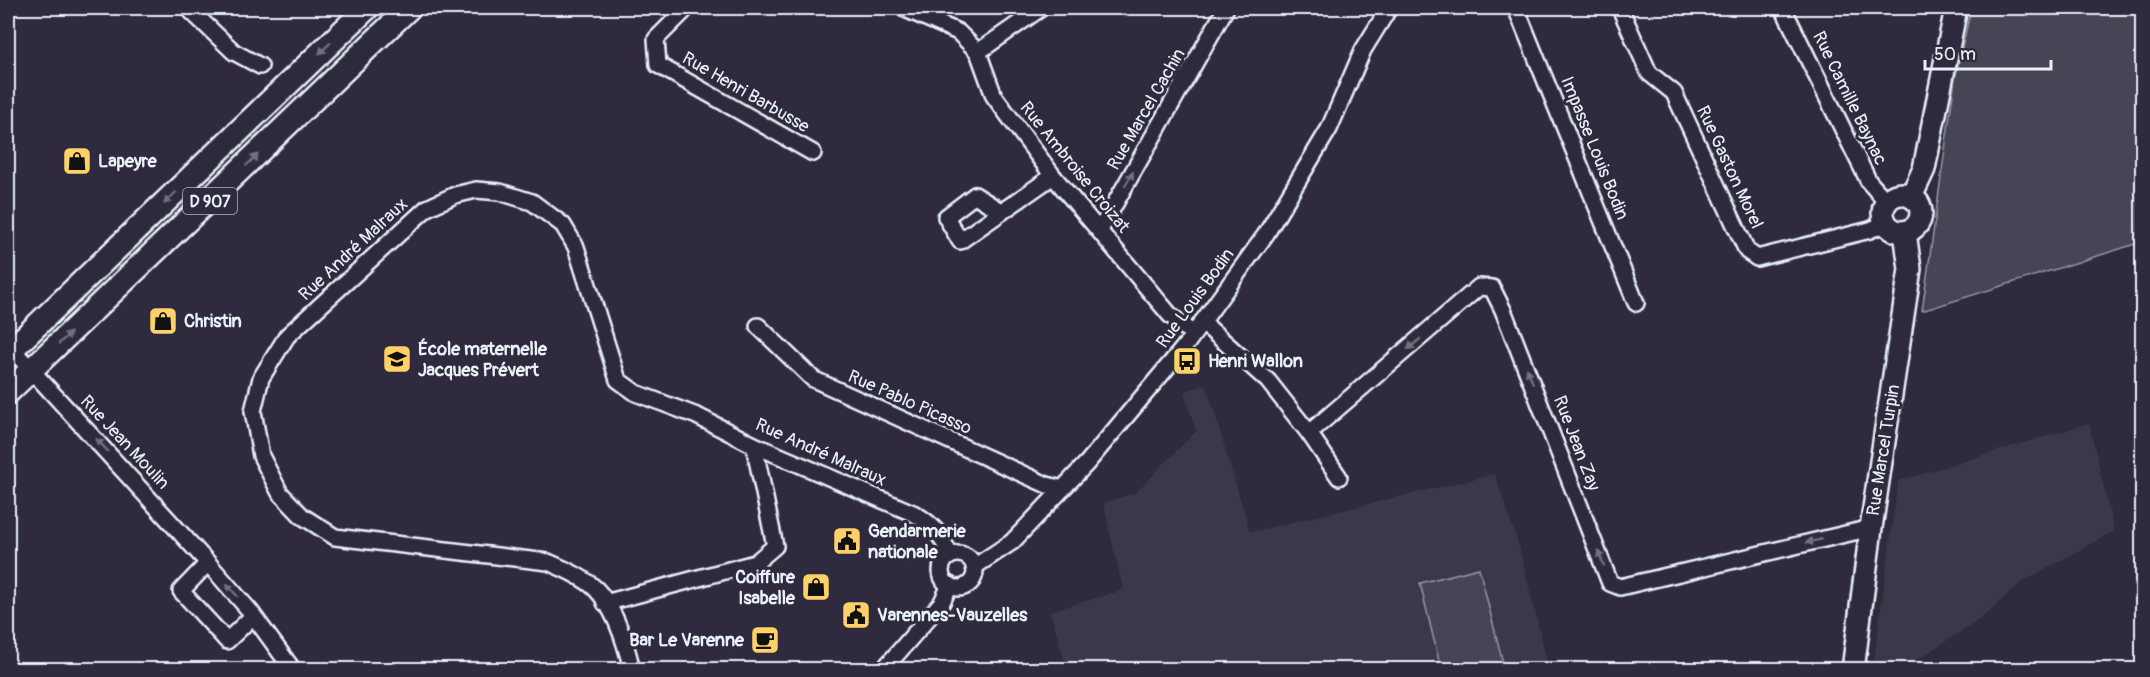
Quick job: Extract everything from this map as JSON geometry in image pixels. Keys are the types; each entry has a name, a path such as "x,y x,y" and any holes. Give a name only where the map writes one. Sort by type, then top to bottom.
{"main road":[{"name":"D 907","path":"10,351 368,8"},
{"name":"D 907","path":"8,392 409,8"}],"street":[{"path":"188,8 234,52 260,66"},
{"name":"Rue Henri Barbusse","path":"687,8 656,39 658,64 813,153"},
{"name":"Rue Ambroise Croizat","path":"903,8 958,32 978,52 994,96 1053,176 1170,315 1197,328"},
{"path":"978,52 1041,8"},
{"name":"Rue Marcel Cachin","path":"1100,230 1226,8"},
{"name":"Rue Louis Bodin","path":"974,567 1012,542 1062,489 1149,390 1197,328 1266,234 1329,129 1363,50 1389,8"},
{"name":"Impasse Louis Bodin","path":"1516,8 1636,303"},
{"name":"Rue Gaston Morel","path":"1620,8 1649,73 1674,93 1747,251 1757,258 1870,230 1893,219"},
{"name":"Rue Camille Baynac","path":"1783,8 1869,182 1893,219"},
{"path":"1911,197 1924,169 1956,8"},
{"path":"1002,212 1053,176"},
{"name":"Rue André Malraux","path":"632,669 614,617 605,603 596,590 569,571 548,562 334,537 302,516 279,493 261,456 253,411 261,378 287,336 427,208 456,195 476,190 500,192 532,202 563,225 576,248 618,380 636,393 697,416 754,445 915,514 932,524 942,537 950,556"},
{"path":"1901,195 1911,197 1919,205 1921,216 1915,227 1893,219 1901,195"},
{"name":"Rue Marcel Turpin","path":"1853,669 1871,528 1911,269 1893,219"},
{"name":"Rue Jean Zay","path":"1310,433 1479,287 1492,288 1503,310 1610,583 1620,587 1871,528"},
{"name":"Rue Pablo Picasso","path":"758,326 813,379 1047,485 1062,489"},
{"path":"1197,328 1268,381 1310,433 1339,477"},
{"name":"Rue Jean Moulin","path":"10,351 32,369 208,563 253,616 293,669"},
{"path":"605,603 755,562 775,546 754,445"},
{"path":"965,555 974,567 974,577 966,585 950,585 943,578 942,568 950,556 965,555"},
{"path":"208,563 181,591 227,641 253,616"},
{"path":"883,669 942,602 950,585"}],"shaded area":[{"path":"1971,8 2142,8 2142,242 1922,311 1955,79"},
{"path":"1206,384 1250,532 1495,474 1519,546 1549,669 1067,669 1050,611 1123,590 1103,503 1135,493 1196,431 1184,392"},
{"path":"2089,423 2114,531 2021,583 1979,620 1903,669 1873,669 1898,481"},
{"path":"1479,568 1504,667 1441,669 1420,583"}],"place":[{"name":"Lapeyre","path":"77,161"},
{"name":"Christin","path":"163,321"},
{"name":"École maternelle Jacques Prévert","path":"397,359"},
{"name":"Henri Wallon","path":"1187,361"},
{"name":"Gendarmerie nationale","path":"847,541"},
{"name":"Coiffure Isabelle","path":"816,587"},
{"name":"Varennes-Vauzelles","path":"856,615"},
{"name":"Bar Le Varenne","path":"765,640"}]}
